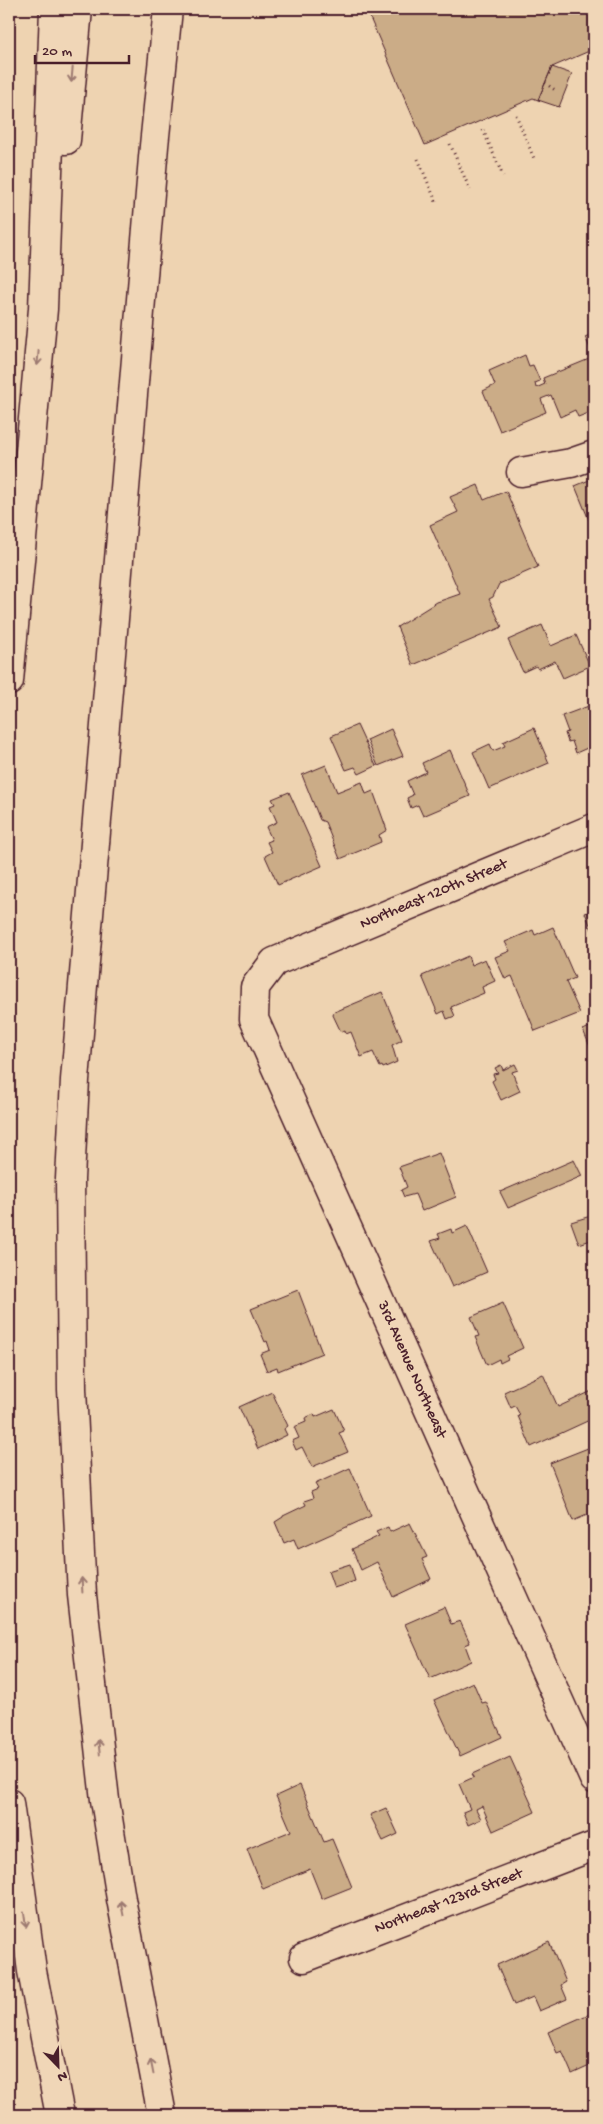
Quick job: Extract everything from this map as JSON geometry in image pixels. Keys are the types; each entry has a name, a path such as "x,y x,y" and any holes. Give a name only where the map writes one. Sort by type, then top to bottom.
{"main road":[{"path":"9,681 43,309 54,9"},
{"path":"43,309 62,185 78,9"},
{"path":"162,2115 121,1899 105,1800 82,1595 72,1389 70,1179 83,990 152,166 168,9"},
{"path":"521,472 571,463 594,454"},
{"name":"Northeast 120th Street","path":"274,962 594,828"},
{"name":"3rd Avenue Northeast","path":"274,962 255,987 254,1019 594,1779"},
{"path":"9,1803 32,1971 60,2115"},
{"name":"Northeast 123rd Street","path":"304,1958 594,1846"}],"path":[{"path":"590,63 594,72"},
{"path":"545,83 555,90"},
{"path":"516,115 535,161"},
{"path":"483,130 503,176"},
{"path":"450,144 470,190"},
{"path":"418,159 438,204"}],"building":[{"path":"380,9 594,9 594,49 552,67 538,100 533,98 425,145 370,18 373,12"},
{"path":"552,67 572,74 559,107 538,100"},
{"path":"594,333 594,357 585,337"},
{"path":"525,355 529,366 533,365 540,381 535,383 536,388 545,384 543,378 594,357 594,411 578,417 575,410 560,417 551,395 541,399 546,412 500,431 483,391 495,385 489,371"},
{"path":"594,478 594,518 589,520 575,486"},
{"path":"478,485 484,500 506,491 538,567 499,584 493,597 489,599 502,627 413,665 397,627 437,602 460,594 430,525 458,512 450,497"},
{"path":"542,625 551,646 576,635 590,666 563,678 555,661 538,669 536,666 523,672 508,640"},
{"path":"594,704 594,745 576,753 572,741 568,742 565,733 568,732 562,716"},
{"path":"357,725 376,766 359,774 355,767 346,770 331,736"},
{"path":"534,728 549,763 489,789 473,752 490,744 493,751 505,746 503,742"},
{"path":"391,729 403,756 378,766 367,740"},
{"path":"450,750 470,796 423,816 418,805 411,808 407,798 413,795 407,781 426,772 422,763"},
{"path":"326,765 337,792 362,782 366,794 373,791 387,830 379,835 381,842 340,859 325,822 320,820 302,775"},
{"path":"289,792 322,866 278,885 265,856 272,852 267,842 272,840 266,827 277,822 270,806 275,804 272,799"},
{"path":"594,910 594,934 585,913"},
{"path":"553,927 575,978 566,982 580,1013 535,1031 512,976 505,979 495,957 510,951 505,942 533,930 535,935"},
{"path":"468,956 471,965 485,959 495,981 482,987 484,993 451,1007 455,1016 447,1019 444,1011 438,1014 422,976"},
{"path":"382,992 402,1040 392,1045 397,1062 383,1068 382,1066 380,1067 373,1052 361,1057 351,1032 346,1034 345,1030 341,1032 332,1013"},
{"path":"594,1025 594,1056 583,1030"},
{"path":"515,1064 518,1070 512,1072 520,1091 501,1100 492,1081 495,1079 493,1074 498,1073 495,1068 501,1065 503,1070"},
{"path":"439,1153 456,1197 422,1211 415,1194 404,1197 401,1190 407,1187 399,1167"},
{"path":"574,1160 582,1176 508,1208 500,1192"},
{"path":"594,1215 594,1239 579,1244 571,1222"},
{"path":"467,1226 487,1272 452,1287 431,1241 440,1238 438,1234 451,1229 452,1233"},
{"path":"298,1290 322,1353 278,1371 277,1367 267,1371 260,1354 270,1350 251,1309"},
{"path":"503,1303 523,1348 506,1356 508,1359 500,1363 499,1359 487,1365 475,1337 479,1336 471,1317"},
{"path":"543,1374 558,1407 594,1390 594,1418 531,1447 518,1416 520,1415 515,1406 511,1408 504,1392"},
{"path":"272,1392 288,1426 284,1429 287,1435 258,1449 239,1407"},
{"path":"334,1409 344,1431 339,1433 348,1452 312,1467 302,1447 296,1450 292,1441 299,1438 294,1427 306,1422 305,1418 314,1414 315,1417"},
{"path":"588,1448 594,1462 594,1512 573,1521 550,1463"},
{"path":"350,1468 371,1516 298,1549 294,1539 284,1543 275,1522 306,1505 304,1501 313,1498 311,1492 318,1489 315,1484"},
{"path":"410,1523 427,1557 422,1559 431,1579 393,1597 377,1562 361,1570 352,1549 379,1536 376,1532 388,1527 390,1532"},
{"path":"350,1564 355,1581 334,1588 328,1571"},
{"path":"444,1607 451,1624 460,1621 470,1643 465,1645 471,1661 430,1679 405,1624"},
{"path":"473,1682 482,1703 486,1702 502,1737 460,1756 434,1700"},
{"path":"510,1757 535,1812 493,1831 482,1806 476,1809 481,1819 468,1825 463,1812 470,1809 459,1784 474,1777 472,1774"},
{"path":"300,1785 324,1842 332,1839 352,1887 322,1899 310,1869 263,1889 247,1849 291,1831 276,1796"},
{"path":"386,1808 398,1834 383,1841 370,1815"},
{"path":"549,1942 566,1982 561,1985 567,1999 539,2011 533,1997 514,2005 497,1965"},
{"path":"594,2012 594,2064 572,2074 562,2051 557,2053 548,2032"}]}
